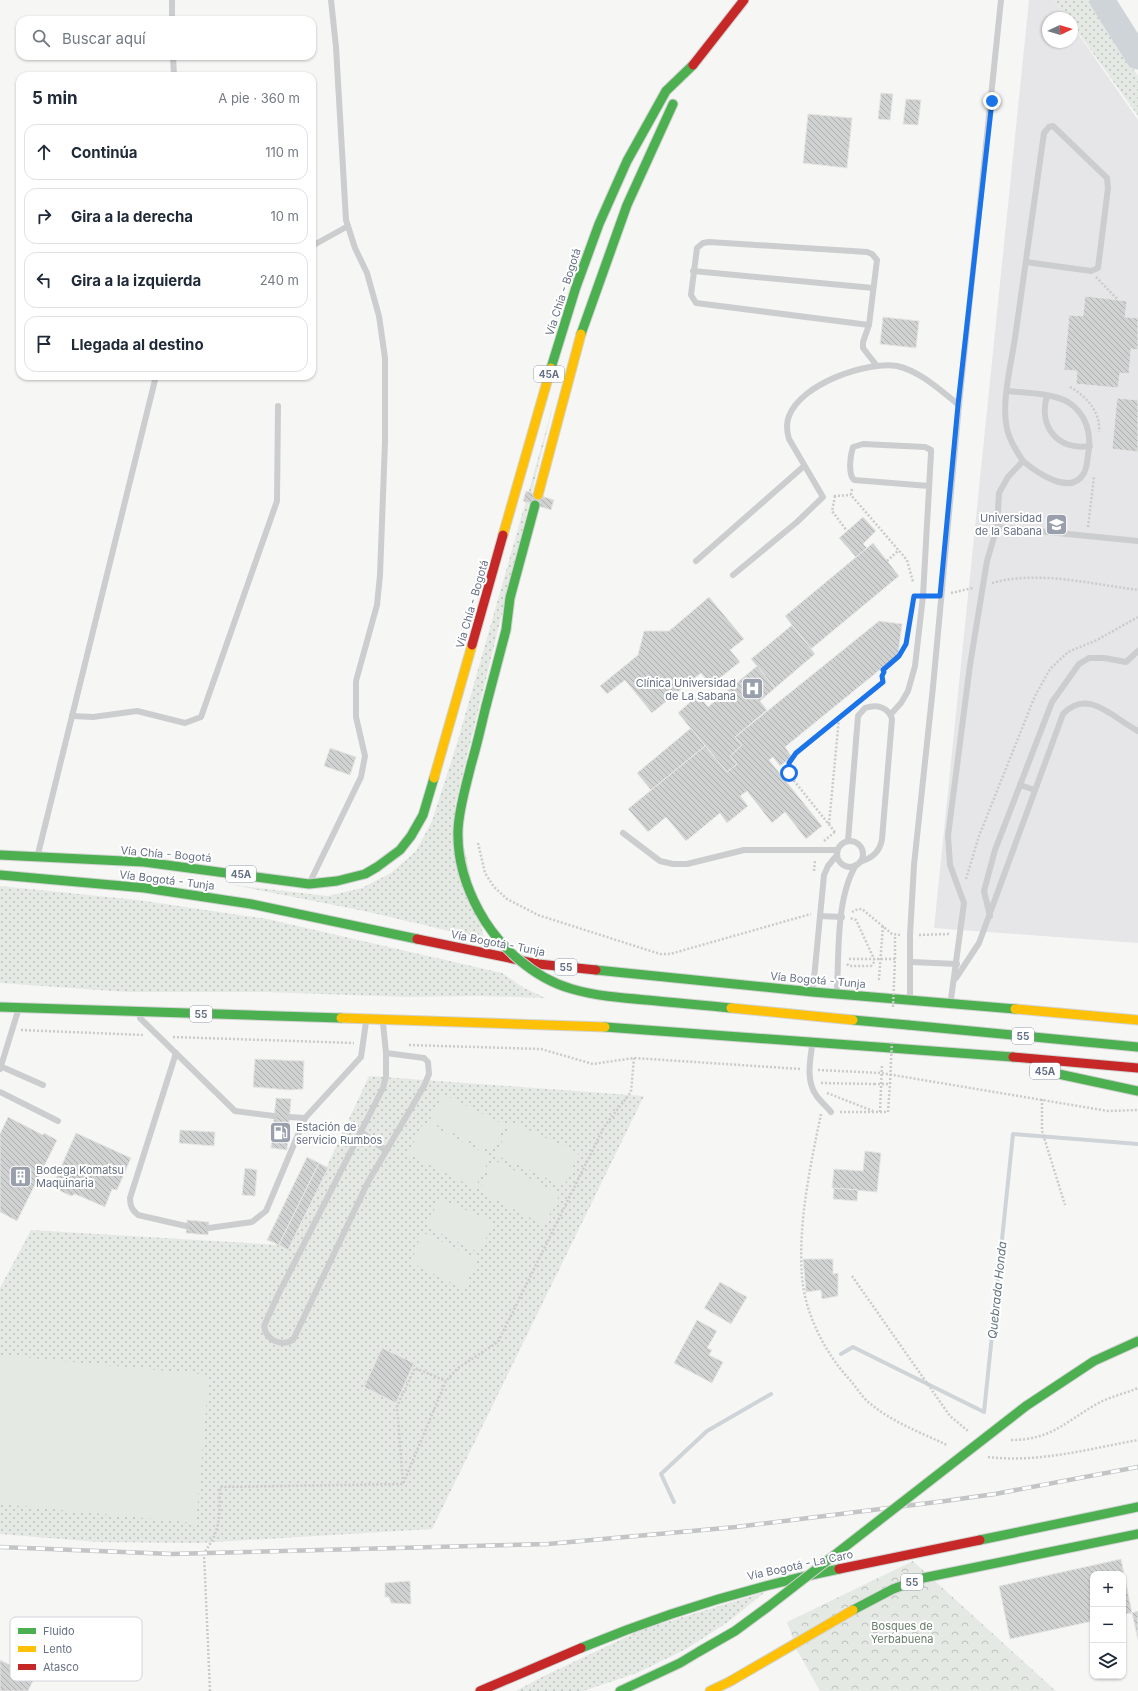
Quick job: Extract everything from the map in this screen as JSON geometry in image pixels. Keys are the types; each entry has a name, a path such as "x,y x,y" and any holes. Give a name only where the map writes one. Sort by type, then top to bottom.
{"main road":[{"name":"Vía Chía - Bogotá","path":"0,855 144,862 189,866 309,884 326,884 344,881 360,876 376,868 393,856 409,840 423,815 548,380 579,280 599,224 627,161 645,126 666,91 697,61 744,0"},
{"path":"592,306 584,348 540,495 541,483 577,346 627,205 648,156 680,91 697,61"},
{"path":"537,506 518,600 506,630 510,598 530,525 537,506"},
{"name":"55","path":"506,630 460,807 458,831 461,866 469,892 484,923 499,942 528,968 554,982 580,991 606,996 1138,1047"},
{"name":"Vía Bogotá - Tunja","path":"0,875 145,888 251,904 538,964 813,992 1138,1020"},
{"name":"55","path":"0,1008 608,1027 1102,1064 1138,1068"},
{"name":"45A","path":"952,1053 1026,1068"},
{"name":"45A","path":"1041,1070 1138,1091"},
{"path":"620,1691 680,1663 735,1631 1026,1406 1062,1380 1099,1359 1138,1341"},
{"name":"Vía Bogotá - La Caro","path":"480,1691 626,1628 737,1592 779,1581 1138,1507"},
{"name":"55","path":"710,1691 729,1682 840,1616 893,1588 923,1578 953,1571 1138,1534"}],"lane":[{"path":"172,0 172,16"},
{"path":"309,884 361,777 365,756 356,717 356,681 377,604 380,575 385,442 385,358 379,316 367,273 346,220 336,46 331,0"},
{"path":"910,1000 910,935 914,865 933,687 958,405 1001,0"},
{"path":"173,60 174,72"},
{"path":"1008,391 1047,396 1067,402 1082,415 1089,435 1090,446 1084,473 1074,482 1068,483 1054,481 1033,470 1023,462 1013,446 1007,429 1005,413 1008,391 1026,262 1044,133 1049,127 1053,126 1105,175 1108,182 1098,268 1090,271 1026,262"},
{"path":"316,244 348,226"},
{"path":"869,325 696,304 691,295 697,248 703,243 709,242 867,252 872,254 877,260 869,325 863,342 863,348 877,366"},
{"path":"693,271 873,288"},
{"path":"733,575 797,522 823,496 789,440 788,422 793,409 810,392 830,380 866,368 890,365 910,370 958,405"},
{"path":"37,857 155,380"},
{"path":"1047,396 1044,414 1050,431 1056,438 1068,445 1081,448 1090,446"},
{"path":"72,716 93,717 137,712 185,723 201,717 276,501 278,406"},
{"path":"891,714 901,703 908,691 915,666 924,596 932,453 931,450 926,447 858,444 851,453 851,474 854,480 929,486"},
{"path":"951,1003 964,903 950,865 948,836 970,665 982,586 996,527 999,493 1002,485 1023,462"},
{"path":"696,561 804,466"},
{"path":"996,527 1138,541"},
{"path":"990,916 984,891 995,850 1052,702 1078,664 1088,658 1104,658 1126,662 1138,651"},
{"path":"955,980 976,950 990,916 1063,714 1074,704 1092,704 1138,731"},
{"path":"837,853 842,864 851,867 875,855 881,845 892,719 891,714 881,707 871,706 865,708 858,716 848,841"},
{"path":"1020,785 1035,790"},
{"path":"623,833 660,861 673,864 687,864 744,850 837,853"},
{"path":"813,992 824,875 840,846 848,841 853,841 861,848 862,852 858,864 847,881 837,994"},
{"path":"820,916 845,917"},
{"path":"910,962 957,964"},
{"path":"19,1008 0,1067 43,1085"},
{"path":"135,1012 235,1111 274,1116"},
{"path":"209,1228 246,1224 263,1215 270,1204 305,1118 361,1057 366,1019"},
{"path":"382,1019 386,1053 386,1076 383,1088 360,1131 264,1326 266,1334 274,1340 284,1343 293,1340 368,1182 385,1150 402,1126 429,1074 428,1062 424,1058 386,1053"},
{"path":"812,1042 809,1070 811,1085 816,1094 831,1112"},
{"path":"176,1053 130,1198 130,1204 138,1215 186,1226"},
{"path":"0,1092 58,1121"},
{"path":"290,1117 305,1118"},
{"path":"360,1131 385,1150"}],"path":[{"path":"1090,271 1118,300"},
{"path":"851,495 854,480"},
{"path":"823,496 851,495"},
{"path":"851,495 907,560 914,584"},
{"path":"835,496 832,511 847,531"},
{"path":"887,560 899,550"},
{"path":"940,596 1000,581 1035,578 1138,590"},
{"path":"861,700 883,682 883,670 899,656 908,637"},
{"path":"835,832 791,777 789,763 796,753 856,704"},
{"path":"829,824 840,718"},
{"path":"478,837 485,873 494,887 507,899 538,915 662,954 804,915 820,916"},
{"path":"845,917 853,910 862,909 894,934 895,959"},
{"path":"849,959 846,962 849,966 871,966 875,962 854,919"},
{"path":"872,979 880,979 883,926"},
{"path":"662,954 662,959"},
{"path":"13,1030 363,1044"},
{"path":"385,1044 541,1049 593,1064 634,1058 809,1070 881,1073 1108,1111 1138,1110"},
{"path":"880,1112 882,1048"},
{"path":"403,1484 446,1381 458,1368 498,1342 604,1127 631,1092 634,1058"},
{"path":"819,1088 821,1082 874,1084"},
{"path":"890,1084 888,1112 821,1112 805,1206 801,1247 802,1278 808,1308 826,1349 842,1372 871,1405 903,1425 948,1445"},
{"path":"823,1092 875,1112"},
{"path":"1042,1099 1042,1131 1065,1205"},
{"path":"852,1276 950,1416 961,1427 974,1434"},
{"path":"403,1484 397,1406 415,1368 446,1381"},
{"path":"1009,1440 1040,1436 1060,1428 1095,1405 1138,1388"},
{"path":"986,1456 1012,1460 1039,1458 1138,1440"},
{"path":"210,1691 204,1553 213,1540 219,1525 220,1487 403,1484"}],"shaded area":[{"name":"Universidad de la Sabana","path":"1029,0 1054,0 1063,12 1042,12 1042,48 1078,48 1078,34 1138,120 1138,943 934,928"}],"green space":[{"path":"1054,0 1090,0 1095,12 1138,76 1138,116 1078,32 1078,12 1063,12"},
{"path":"554,402 455,805 484,939 364,911 233,885 328,896 362,888 391,873 416,851 432,821 458,740"},
{"path":"0,886 138,900 267,919 502,973 524,988 546,998 480,996 406,997 265,992 127,992 0,983"},
{"path":"369,1076 644,1096 432,1529 198,1543 98,1542 0,1534 0,1288 31,1230 279,1245 288,1250"},
{"path":"443,1094 505,1125 492,1152 429,1121"},
{"path":"424,1122 491,1156 475,1188 408,1154"},
{"path":"511,1122 579,1153 564,1186 496,1155"},
{"path":"494,1160 560,1194 544,1225 479,1191"},
{"path":"439,1198 493,1222 480,1253 427,1227"},
{"path":"422,1232 478,1259 464,1289 411,1263"},
{"path":"0,1355 209,1375 196,1523 0,1504"},
{"name":"Bosques de Yerbabuena","path":"913,1561 1056,1691 820,1691 797,1650 787,1622"},
{"path":"765,1592 728,1622 686,1649 637,1673 583,1691 516,1691 641,1630"}],"building":[{"path":"881,93 893,94 890,120 878,119"},
{"path":"906,99 921,100 918,125 903,124"},
{"path":"808,114 852,118 847,168 803,163"},
{"path":"1085,296 1127,301 1125,317 1138,318 1138,350 1131,349 1129,374 1120,373 1118,388 1076,384 1077,371 1064,370 1069,315 1083,316"},
{"path":"883,317 919,321 916,348 880,344"},
{"path":"1117,398 1138,400 1138,452 1112,449"},
{"path":"526,491 554,500 551,510 523,501"},
{"path":"863,517 876,531 863,544 867,548 856,557 839,538"},
{"path":"873,543 899,576 811,649 785,616"},
{"path":"709,597 744,639 730,650 740,662 711,685 701,673 652,713 625,680 607,694 600,686 638,655 644,631 669,631"},
{"path":"879,621 902,624 898,655 785,747 792,757 780,766 773,757 769,760 822,826 806,839 785,812 772,823 747,791 740,796 748,806 727,823 720,813 686,841 666,817 648,832 628,809 705,746 727,772 737,764 730,756 742,745 735,737"},
{"path":"792,625 815,654 775,688 751,659"},
{"path":"757,666 775,688 760,701 767,710 735,737 742,745 730,756 737,764 727,772 678,713 698,695 708,707"},
{"path":"691,728 705,746 651,790 637,773"},
{"path":"330,748 356,757 350,775 324,766"},
{"path":"255,1059 304,1061 303,1089 289,1090 253,1087"},
{"name":"Estación de servicio Rumbos","path":"276,1098 291,1099 287,1150 271,1148"},
{"name":"Bodega Komatsu Maquinaria","path":"8,1117 43,1135 44,1133 57,1140 17,1221 0,1212 0,1134"},
{"path":"180,1130 215,1132 214,1146 179,1143"},
{"path":"76,1133 131,1158 117,1190 112,1189 105,1207 75,1194 71,1196 52,1187"},
{"path":"865,1151 881,1153 877,1192 832,1188 834,1169 863,1171"},
{"path":"307,1157 319,1163 279,1245 267,1240"},
{"path":"319,1163 328,1168 288,1250 279,1245"},
{"path":"245,1168 257,1170 255,1196 242,1195"},
{"path":"834,1188 858,1190 857,1201 833,1199"},
{"path":"187,1220 209,1222 208,1235 186,1233"},
{"path":"803,1259 833,1259 833,1274 838,1273 838,1296 822,1299 821,1290 806,1292"},
{"path":"720,1282 747,1297 731,1324 704,1308"},
{"path":"697,1320 717,1331 707,1348 712,1350 709,1355 723,1362 712,1383 674,1363"},
{"path":"382,1348 414,1363 396,1403 364,1387"},
{"path":"1121,1559 1123,1571 1090,1571 1090,1622 1010,1639 999,1586"},
{"path":"410,1581 411,1604 391,1603 389,1597 385,1597 385,1583"},
{"path":"1126,1584 1132,1613 1126,1614"},
{"path":"1138,1611 1138,1640 1132,1613"},
{"path":"0,1660 10,1665 10,1681 33,1681 28,1691 0,1691"}],"waterway":[{"path":"1102,0 1138,57"},
{"name":"Quebrada Honda","path":"841,1354 853,1347 984,1412 1013,1134 1138,1144"},
{"name":"Quebrada Honda","path":"674,1502 661,1474 707,1431 771,1394"}],"railway":[{"path":"0,1547 172,1554 548,1544 736,1527 945,1501 995,1494 1138,1467"}],"traffic: fast":[{"path":"551,368 576,287 599,224 627,161 666,91 693,65"},
{"path":"581,334 627,205 673,104"},
{"path":"486,706 506,630 510,598 535,505"},
{"path":"486,706 461,805 458,841 466,882 479,911 496,936 506,948 530,969 558,984 572,989 609,996 731,1008"},
{"path":"0,855 144,862 309,884 337,881 365,874 400,850 411,836 423,815 434,778"},
{"path":"0,875 145,888 251,904 417,939"},
{"path":"596,970 813,992 1015,1009"},
{"path":"0,1007 341,1018"},
{"path":"853,1020 908,1025"},
{"path":"908,1025 1138,1047"},
{"path":"605,1027 1013,1057"},
{"path":"1049,1072 1138,1091"},
{"path":"1026,1406 1094,1361 1138,1341"},
{"path":"700,1651 735,1631 769,1606 1026,1406"},
{"path":"980,1540 1138,1507"},
{"path":"853,1610 893,1589 923,1578 1138,1534"},
{"path":"581,1648 644,1623 708,1602 773,1584 839,1569"},
{"path":"620,1691 680,1663 700,1651"}],"traffic: slow":[{"path":"538,495 581,334"},
{"path":"503,535 551,368"},
{"path":"434,778 472,645"},
{"path":"731,1008 853,1020"},
{"path":"1015,1009 1138,1020"},
{"path":"341,1018 605,1027"},
{"path":"710,1691 729,1682 853,1610"}],"traffic: jam":[{"path":"693,65 744,0"},
{"path":"472,645 503,535"},
{"path":"417,939 538,964 596,970"},
{"path":"1013,1057 1138,1068"},
{"path":"839,1569 980,1540"},
{"path":"480,1691 581,1648"}],"place":[{"name":"Universidad de la Sabana","path":"1057,524"},
{"name":"Clínica Universidad de La Sabana","path":"752,689"},
{"name":"Estación de servicio Rumbos","path":"281,1133"},
{"name":"Bodega Komatsu Maquinaria","path":"20,1176"}],"route":[{"path":"789,773 789,763 791,758 796,753 883,682 883,670 899,656 906,644 910,631 914,596 940,596 958,405 992,101"}]}
